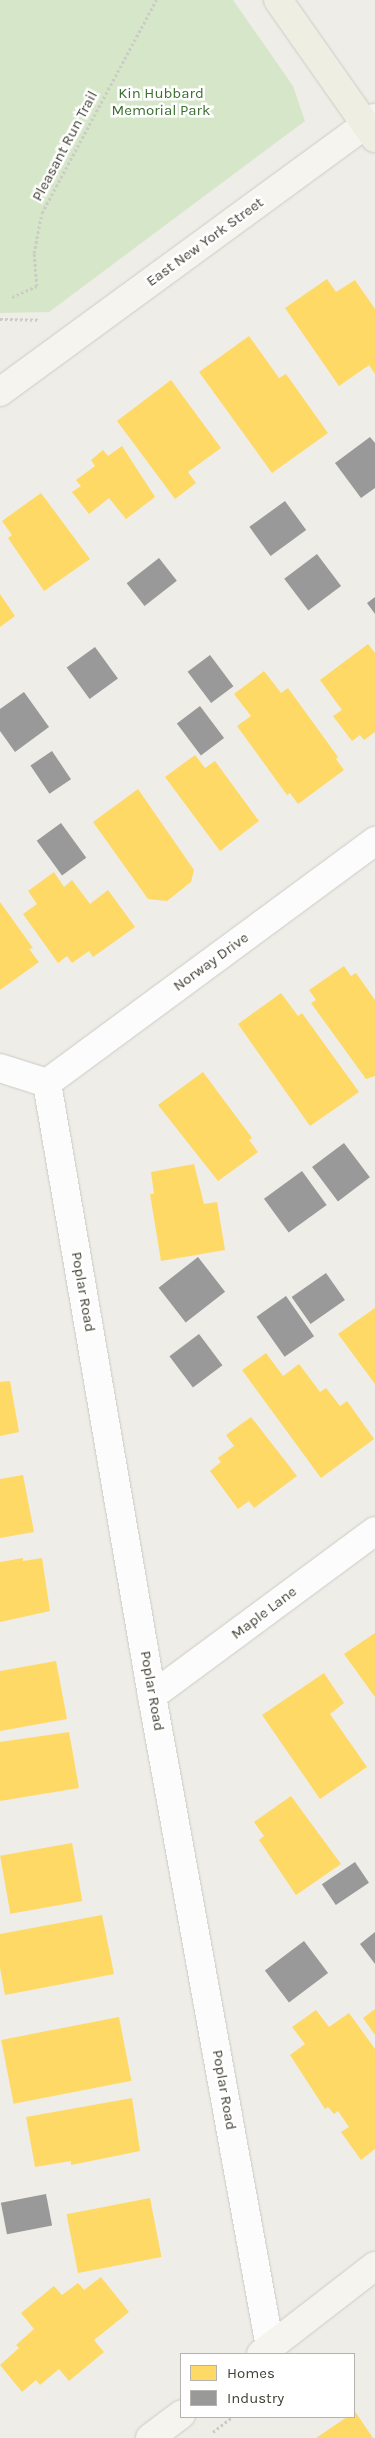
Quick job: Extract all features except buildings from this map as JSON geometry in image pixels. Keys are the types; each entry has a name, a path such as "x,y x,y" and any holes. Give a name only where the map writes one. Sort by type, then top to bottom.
{"main road":[{"path":"278,0 372,127"},
{"name":"East New York Street","path":"0,392 372,127"},
{"path":"266,2351 375,2266"},
{"path":"150,2438 180,2415"}],"street":[{"name":"Norway Drive","path":"47,1083 375,841"},
{"path":"0,1068 47,1083"},
{"name":"Poplar Road","path":"47,1083 266,2351"},
{"name":"Maple Lane","path":"152,1696 375,1531"}],"path":[{"name":"Pleasant Run Trail","path":"12,297 37,286 34,253 42,213 156,0"},
{"path":"0,319 50,321"},
{"path":"204,2438 231,2418"}],"green space":[{"name":"Kin Hubbard Memorial Park","path":"0,0 233,0 293,86 305,121 49,312 0,313"}]}
